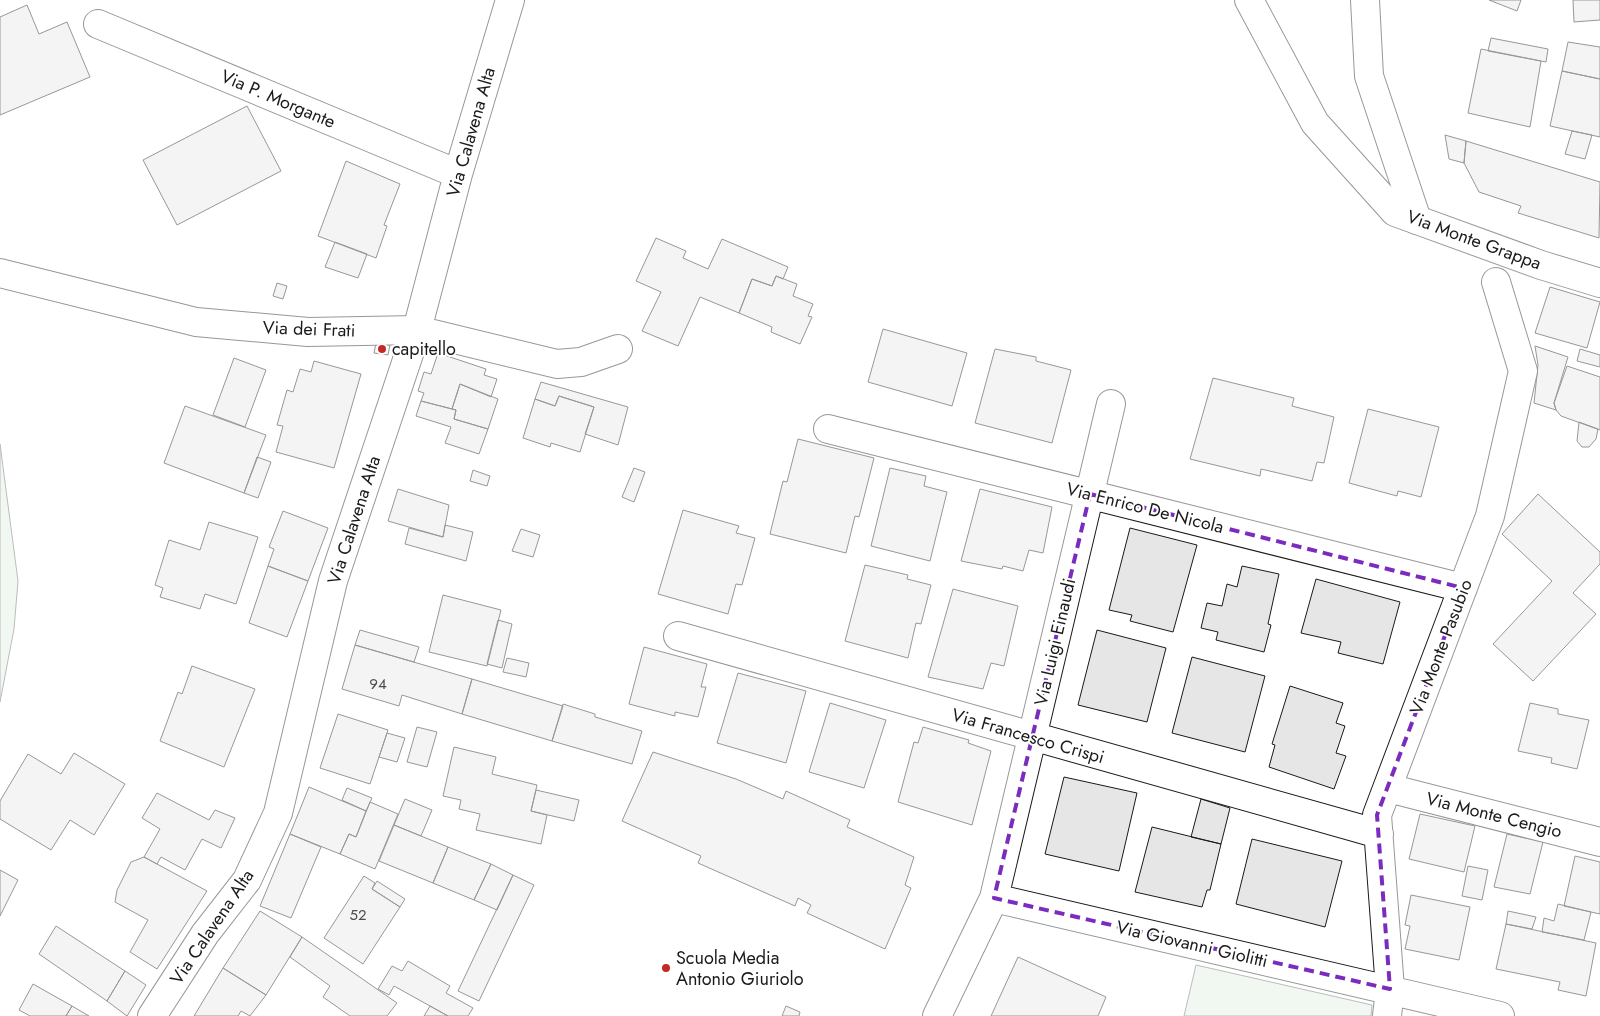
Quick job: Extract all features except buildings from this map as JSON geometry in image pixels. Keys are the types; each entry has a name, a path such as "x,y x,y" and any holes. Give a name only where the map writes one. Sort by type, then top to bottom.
{"street":[{"name":"Via Calavena Alta","path":"152,1016 205,934 247,880 278,813 333,581 417,330 458,174 510,0"},
{"name":"Via Monte Grappa","path":"1249,0 1315,123 1395,212 1541,265 1600,283"},
{"path":"1365,0 1369,76 1417,220"},
{"name":"Via P. Morgante","path":"98,24 458,174"},
{"name":"Via dei Frati","path":"0,273 196,322 308,332 417,330 557,364 581,362 618,349"},
{"name":"Via Monte Pasubio","path":"1386,1016 1390,989 1378,815 1490,516 1523,371 1496,282"},
{"name":"Via Luigi Einaudi","path":"938,1016 994,898 1111,404"},
{"name":"Via Enrico De Nicola","path":"828,429 1463,588"},
{"name":"Via Francesco Crispi","path":"678,636 1379,834"},
{"name":"Via Monte Cengio","path":"1388,788 1600,842"},
{"name":"Via Giovanni Giolitti","path":"994,898 1500,1016"}],"highlighted area":[{"path":"1090,494 1463,588 1377,815 1390,989 994,898"}],"green space":[{"path":"0,444 18,581 14,629 0,702"},
{"path":"1196,965 1372,1005 1371,1016 1184,1016"}],"place":[{"name":"capitello","path":"382,349"},
{"name":"Scuola Media Antonio Giuriolo","path":"666,968"}]}
